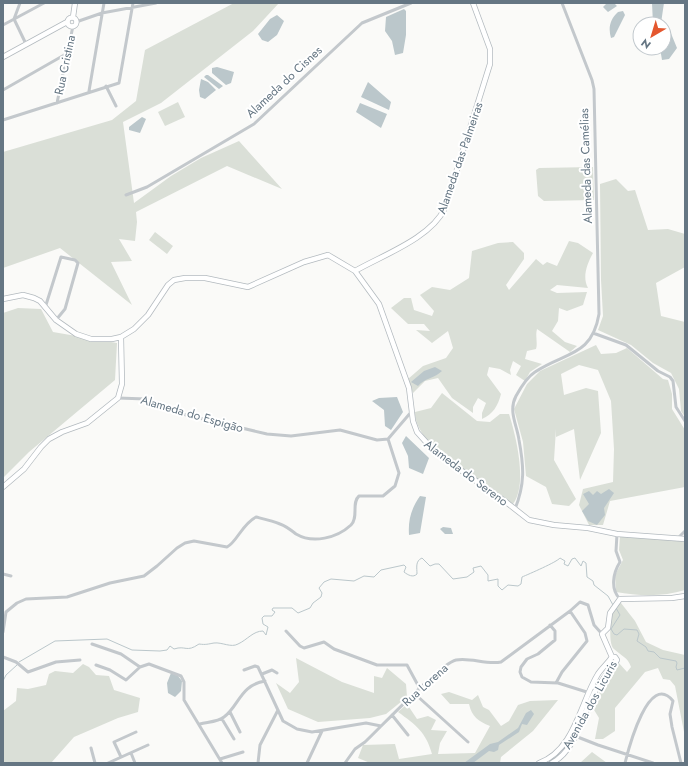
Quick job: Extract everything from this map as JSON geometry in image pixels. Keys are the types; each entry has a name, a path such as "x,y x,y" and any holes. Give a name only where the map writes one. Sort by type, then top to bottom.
{"street":[{"path":"20,3 14,19 26,44"},
{"path":"3,25 44,3"},
{"name":"Rua Cristina","path":"73,17 75,3"},
{"path":"89,91 104,3"},
{"path":"3,120 119,82 133,3"},
{"path":"67,22 72,26 76,22 102,13 156,3"},
{"name":"Alameda do Cisnes","path":"126,195 147,187 254,124 356,28 368,20 411,3"},
{"name":"Alameda das Palmeiras","path":"355,270 427,230 437,222 445,208 490,64 490,49 473,3"},
{"name":"Alameda das Camélias","path":"562,3 592,80 594,89 599,314 593,333"},
{"path":"3,57 67,22 68,19 73,17 76,22"},
{"name":"Rua Cristina","path":"57,103 72,26"},
{"path":"3,90 66,54"},
{"path":"106,86 116,106"},
{"path":"3,299 18,296 29,296 40,302 56,320 70,331 86,338 104,339 121,337 134,329 148,315 168,285 174,280 205,278 248,287 304,262 328,255 355,270"},
{"path":"45,308 61,257 75,260 78,263 65,309 56,320"},
{"name":"Alameda do Sereno","path":"355,270 379,304 409,388 415,429 425,443 523,517 534,521 617,534 685,539"},
{"path":"514,510 523,486 523,475 519,440 513,416 513,402 522,385 534,373 582,348 593,333 626,345 658,371 670,377 673,381 676,407 685,421"},
{"path":"3,487 24,469 49,439 62,432 87,423 118,398 122,384 121,337"},
{"name":"Alameda do Espigão","path":"118,398 150,400 178,413 262,433 291,436 340,430 377,440 388,439"},
{"path":"3,632 6,612 21,601 67,597 110,583 144,576 185,543 194,541 222,547 229,546 240,531 256,517 280,524 297,534 314,539 336,535 353,522 356,514 356,500 359,496 383,496 395,486 399,473 388,439 412,411"},
{"path":"677,539 685,530"},
{"path":"617,534 616,551 620,562 614,572 616,596 620,599 672,598 685,596"},
{"path":"3,574 11,576"},
{"path":"602,634 608,628 611,611 620,599"},
{"name":"Rua Lorena","path":"345,763 355,749 444,667 455,660 492,663 503,662 581,602 588,605 594,625 602,634"},
{"path":"556,683 559,675 587,641 585,633 570,611"},
{"path":"550,625 555,631 555,640 538,654 527,659 521,667 520,672 526,681 556,683 592,693"},
{"path":"286,631 300,646 304,648 324,642 334,649 378,665 407,664 420,689"},
{"name":"Avenida dos Licuris","path":"540,763 553,762 565,752 592,693 617,660 615,657 612,657 602,634"},
{"path":"92,644 121,654 140,667"},
{"path":"3,657 17,663 26,671 30,672 56,662 80,660"},
{"path":"96,665 110,670 126,680 140,667 149,664 181,676 184,682 184,700 200,724 222,763"},
{"path":"244,670 257,666 283,721 297,729 312,732 366,723 381,726"},
{"path":"262,674 272,670 277,673"},
{"path":"200,724 222,719 230,712 241,695 257,683 265,681"},
{"path":"625,763 641,713 658,694 663,693 668,695 673,701 670,714 681,763"},
{"path":"415,694 468,742"},
{"path":"258,763 260,745 278,710"},
{"path":"230,712 240,732"},
{"path":"392,715 408,735"},
{"path":"222,719 234,740"},
{"path":"306,763 322,731"},
{"path":"121,757 114,742 136,732"},
{"path":"572,735 654,763"},
{"path":"108,763 148,745"},
{"path":"91,748 95,763 92,763"},
{"path":"220,759 243,752"},
{"path":"131,753 135,763"}],"shaded area":[{"path":"234,3 279,3 253,31 161,103 123,122 134,203 171,176 201,158 239,141 282,189 227,166 136,212 137,222 135,241 119,239 132,261 111,262 132,305 60,248 3,268 3,152 112,120 136,101 145,50"},
{"path":"607,3 614,3 617,6 608,12 603,7"},
{"path":"652,3 664,3 662,16 653,16"},
{"path":"404,9 406,11 406,35 403,53 395,55 392,41 385,31 386,17"},
{"path":"623,11 625,15 614,37 611,38 611,21 618,12"},
{"path":"277,15 284,21 277,35 268,42 262,40 258,34 270,19"},
{"path":"672,36 677,48 672,55"},
{"path":"661,56 671,56 669,59 662,60"},
{"path":"217,67 234,72 231,83 226,85 212,73 212,68"},
{"path":"206,75 223,86 219,89 204,77"},
{"path":"201,79 208,82 216,90 205,99 200,97 199,90"},
{"path":"368,82 391,102 389,110 361,97"},
{"path":"178,102 185,117 165,126 158,112"},
{"path":"360,103 387,114 381,128 356,112"},
{"path":"142,117 146,119 140,133 129,130 129,127"},
{"path":"593,167 594,200 544,201 538,196 536,170 539,168"},
{"path":"616,179 628,191 635,190 648,230 668,229 685,234 685,267 656,283 661,316 685,322 685,417 681,411 679,389 671,373 653,363 631,345 598,330 603,316 600,184"},
{"path":"155,232 173,246 167,254 149,240"},
{"path":"569,241 578,243 593,253 585,275 588,288 557,285 550,290 557,293 587,292 583,305 567,311 559,308 558,321 552,331 565,342 577,346 570,352 537,329 536,349 527,351 525,359 542,364 530,372 525,381 516,375 521,366 513,361 510,370 511,375 500,369 489,367 487,375 501,394 494,409 489,415 482,419 482,413 486,403 478,398 473,407 473,413 452,398 438,378 425,381 413,393 408,379 423,366 446,358 453,348 448,331 432,343 416,330 430,331 424,324 408,324 391,308 404,298 411,298 414,310 432,316 434,311 420,295 432,287 450,290 469,278 472,251 498,243 513,242 524,253 524,259 506,285 509,290 536,259 543,265 547,262 557,266"},
{"path":"18,308 41,309 53,332 117,343 115,380 29,452 3,478 3,313"},
{"path":"596,345 601,354 616,353 627,348 663,379 668,380 672,394 672,409 685,430 685,487 610,501 603,525 589,525 579,505 583,489 613,482 614,449 611,401 598,370 579,365 561,374 564,395 586,388 598,391 601,433 580,480 574,429 556,437 556,429 554,460 576,499 569,506 552,504 546,487 526,476 523,442 514,409 527,384 540,371"},
{"path":"435,367 442,371 418,386 411,382 424,371"},
{"path":"442,393 477,421 490,422 500,414 509,414 515,435 520,473 520,485 513,504 440,454 423,435 417,424 415,412 431,408"},
{"path":"397,397 403,412 391,430 385,426 384,410 372,401 379,398"},
{"path":"406,436 429,458 423,474 409,468 408,456 402,443"},
{"path":"609,489 614,493 604,508 605,515 597,525 588,521 582,511 589,504 583,494 589,491 593,495 597,491 601,494"},
{"path":"420,496 426,497 420,533 409,535 411,515 414,505"},
{"path":"443,527 451,528 453,534 445,534 440,529"},
{"path":"620,536 685,540 685,590 668,594 650,595 616,592 615,575 623,560 619,550"},
{"path":"621,603 635,621 646,642 663,650 685,655 685,737 675,686 670,680 663,679 658,668 645,672 615,708 615,731 603,739 595,739 599,718 591,705 618,662 627,672 631,667 626,659 614,649 611,641 610,629 612,606"},
{"path":"296,658 342,682 374,693 374,676 382,678 387,668 406,684 407,697 386,714 370,718 318,722 288,709 276,683 290,693 299,682"},
{"path":"83,664 89,667 96,675 109,676 114,690 140,698 138,712 118,718 74,737 51,763 3,763 3,711 16,701 17,688 28,689 46,685 49,674 55,671 73,673"},
{"path":"171,673 178,676 182,681 181,691 175,697 168,693 167,683"},
{"path":"449,692 472,700 478,695 483,707 489,710 501,726 509,721 518,705 530,701 558,700 533,731 501,757 500,763 370,763 358,758 363,745 395,744 399,759 432,754 427,740 420,730 398,712 407,704 417,719 428,716 436,720 431,730 447,731 440,743 438,754 475,753 490,726 476,718 469,704 450,704 441,694"},
{"path":"531,710 534,714 527,725 522,724 519,732 499,745 498,750 494,752 489,751 473,763 464,763 490,744 498,742 518,728 526,713"},
{"path":"592,752 607,763 580,763"}],"waterway":[{"path":"19,662 55,641 107,639 132,650 160,651 167,650 170,646 174,649 191,648 199,644 214,643 235,645 259,631 263,631 266,635 268,627 263,624 262,618 264,616 272,616 275,612 272,610 273,608 292,608 298,613 310,608 313,603 321,597 322,593 319,588 324,582 331,579 354,581 364,576 374,577 381,570 404,565 406,567 404,572 414,576 417,574 417,563 422,558 430,566 439,564 453,579 467,577 474,572 473,568 481,566 488,575 488,581 498,579 498,586 502,590 508,585 518,586 521,584 522,577 549,565 560,558 565,561 564,564 568,566 572,559 575,558 581,566 583,561 586,563 587,577 593,581 594,585 608,596 613,605"},
{"path":"616,608 620,615 611,629 614,634 617,635 624,629 637,630 639,634 637,641 646,647 648,651 654,652 660,658 676,661 677,670 685,668"},
{"path":"3,681 6,675 17,665"}]}
